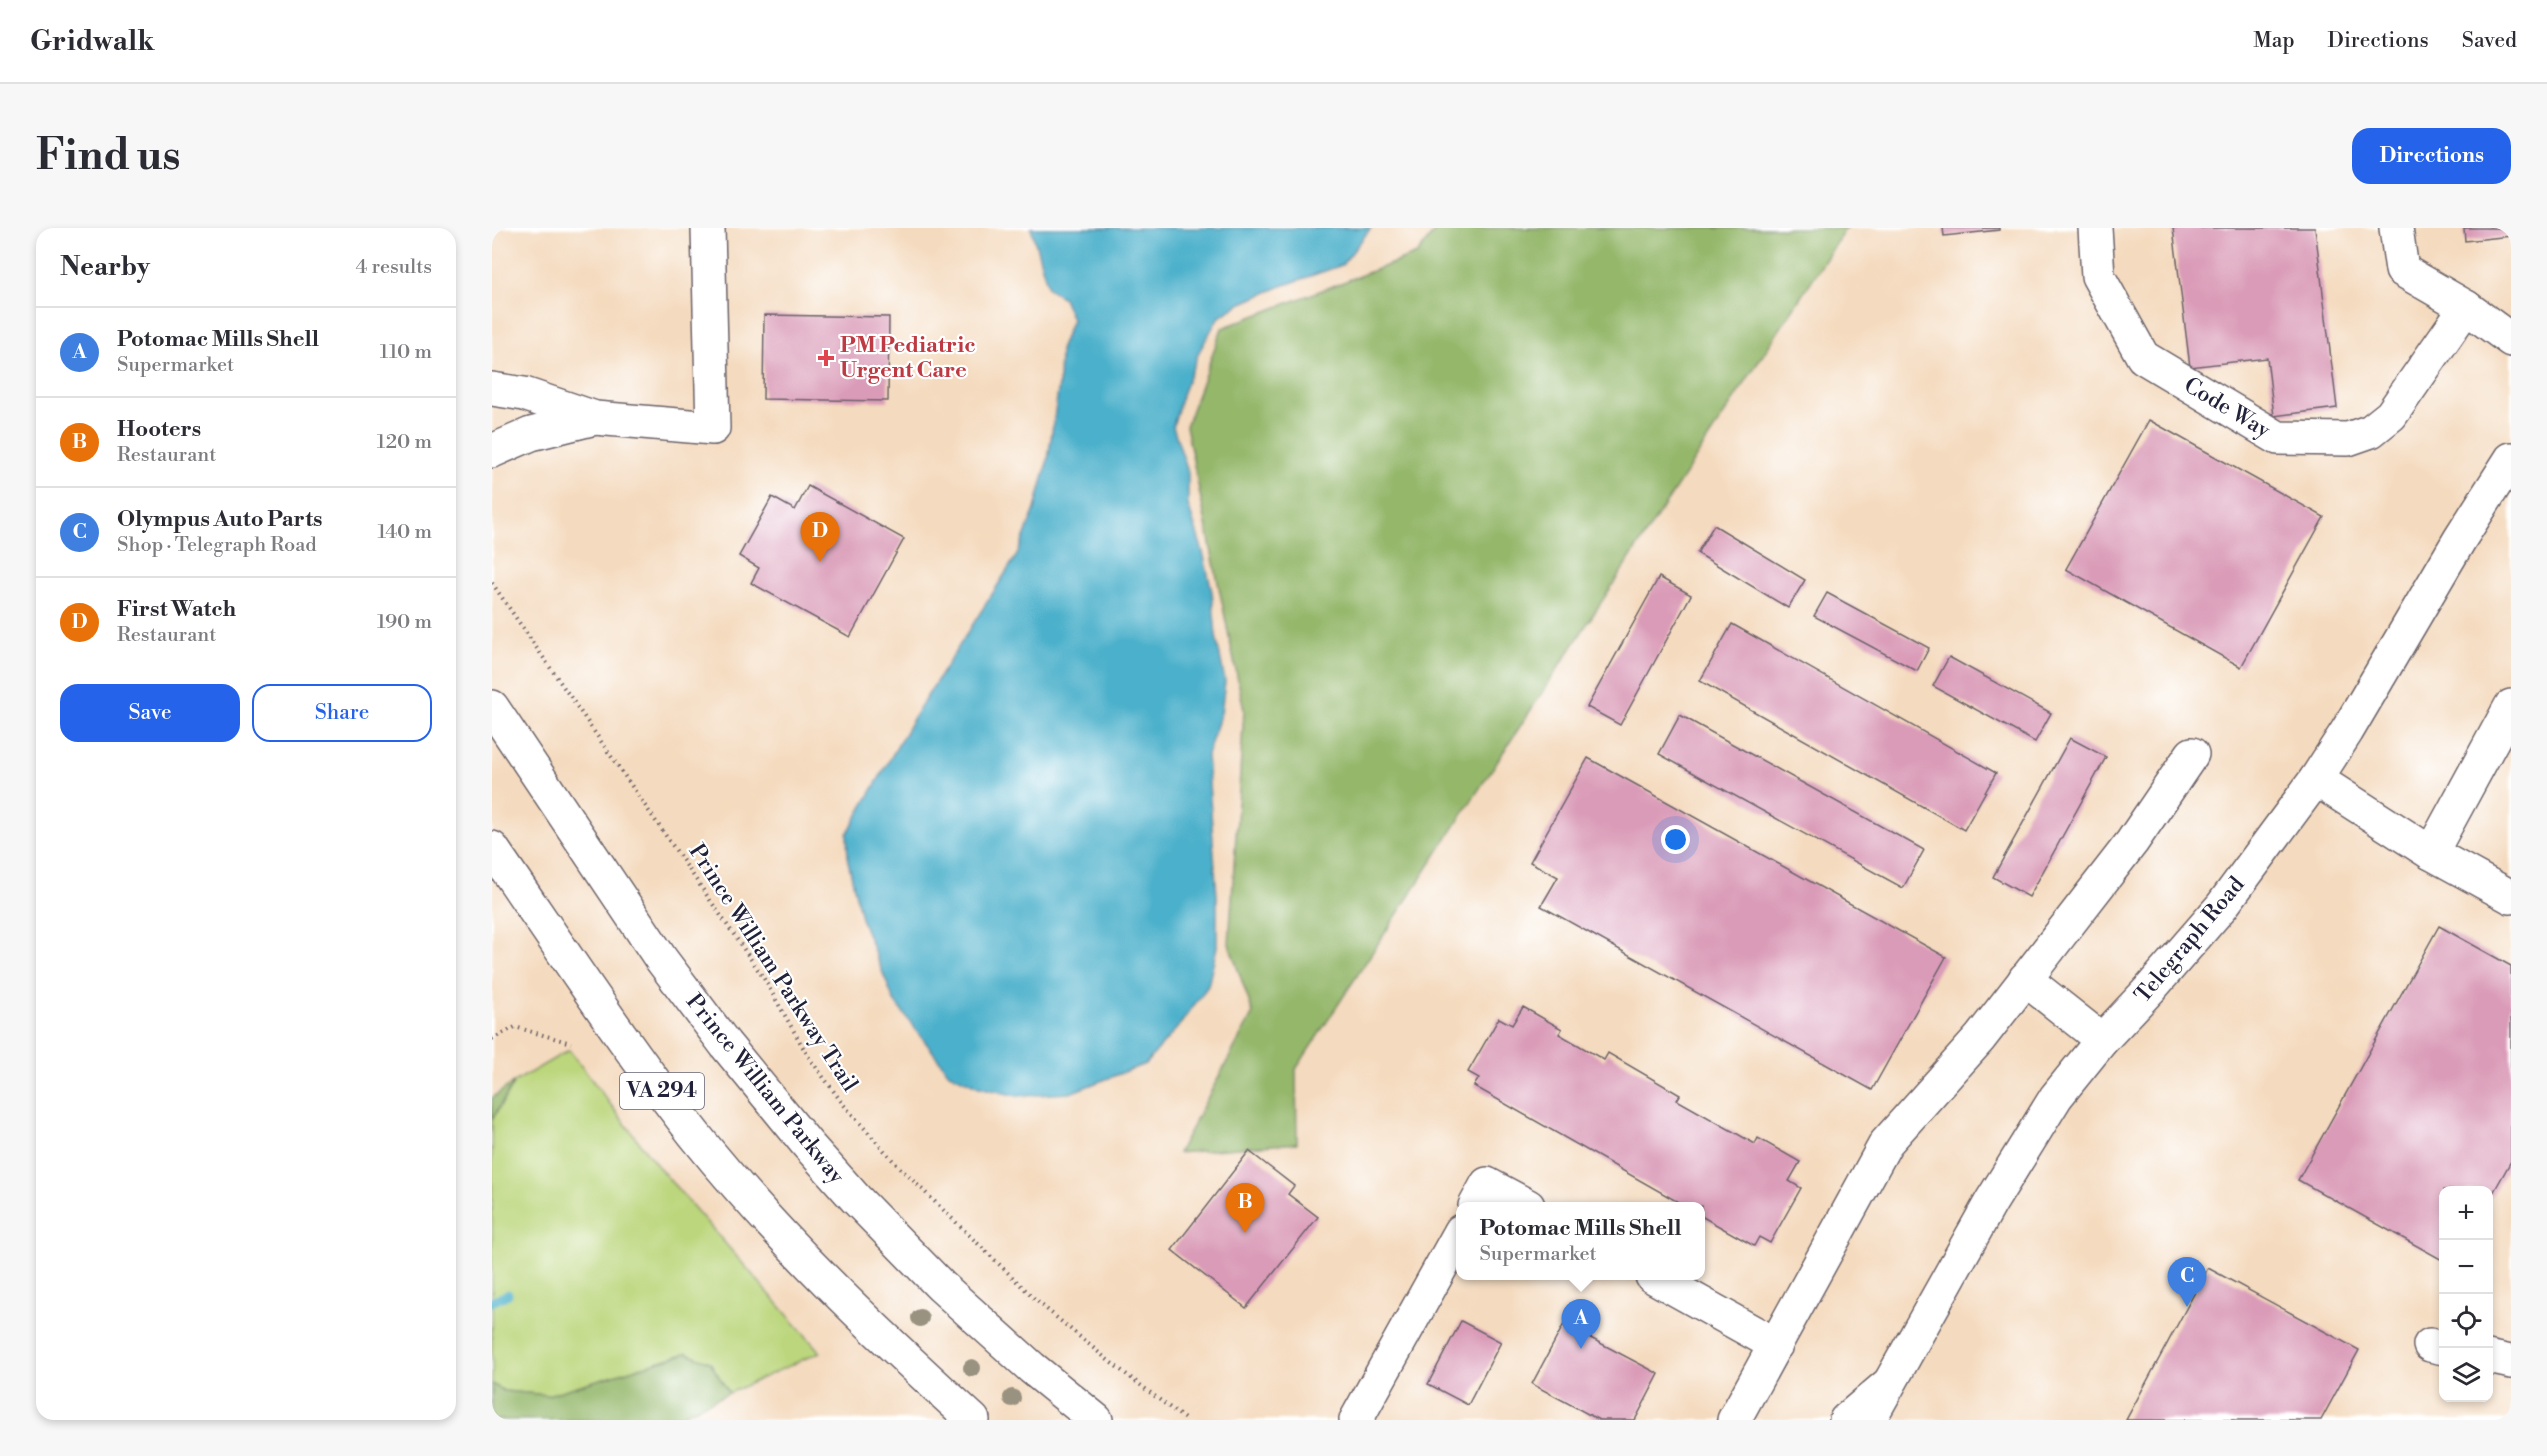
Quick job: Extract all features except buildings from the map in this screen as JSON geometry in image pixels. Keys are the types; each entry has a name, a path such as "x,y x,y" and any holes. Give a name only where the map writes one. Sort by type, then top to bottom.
{"main road":[{"path":"492,389 524,394 595,418 712,428 708,228"},
{"name":"Code Way","path":"2095,228 2098,276 2143,357 2278,438 2348,439 2370,431 2391,415 2466,307"},
{"path":"2396,228 2402,270 2466,307 2511,340"},
{"path":"492,451 531,434 595,418"},
{"name":"Telegraph Road","path":"1869,1420 2034,1130 2056,1096 2102,1040 2222,906 2316,779 2348,731 2460,539 2511,459"},
{"path":"2431,853 2511,706"},
{"name":"Prince William Parkway","path":"492,707 668,968 738,1060 807,1144 856,1199 941,1286 1032,1368 1096,1420"},
{"path":"1734,1420 1886,1143 1980,1038 2132,842 2192,754"},
{"path":"2316,779 2431,853 2511,897"},
{"name":"VA 294","path":"492,848 600,1006 695,1134 784,1237 850,1305 973,1420"},
{"path":"2025,979 2102,1040"},
{"path":"1477,1202 1487,1184 1521,1202"},
{"path":"1356,1420 1456,1240"},
{"path":"1661,1280 1776,1345"},
{"path":"2493,1358 2511,1362"},
{"path":"1846,1420 1891,1381"}],"path":[{"name":"Prince William Parkway Trail","path":"492,583 763,977 808,1056 838,1099 897,1165 1038,1302 1084,1341 1186,1420"},
{"path":"492,1039 515,1027 571,1043"}],"green space":[{"path":"1437,228 1846,228 1296,1069 1297,1143 1178,1153 1253,1013 1229,944 1244,710 1186,426 1222,328 1417,254"},
{"path":"569,1050 655,1163 820,1352 729,1393 710,1362 687,1353 548,1395 504,1391 492,1384 492,1120 514,1082"},
{"path":"514,1082 492,1120 492,1098"},
{"path":"687,1353 710,1362 729,1393 670,1420 492,1420 492,1384 504,1391 548,1395"}],"water":[{"path":"1031,228 1371,228 1342,265 1279,287 1238,305 1218,318 1199,352 1183,392 1173,426 1188,472 1188,505 1203,552 1212,592 1216,636 1225,681 1221,713 1207,755 1217,897 1217,947 1208,986 1179,1026 1145,1064 1070,1093 1017,1096 979,1087 949,1073 894,1001 861,918 848,861 847,834 917,712 1017,555 1035,509 1048,459 1059,384 1060,350 1072,319 1063,298 1048,288"}],"waterway":[{"path":"492,1302 508,1294"}],"place":[{"name":"PM Pediatric Urgent Care","path":"826,358"},
{"name":"First Watch","path":"820,562"},
{"name":"Hooters","path":"1245,1233"},
{"name":"Olympus Auto Parts","path":"2187,1307"},
{"name":"Potomac Mills Shell","path":"1581,1349"}]}
